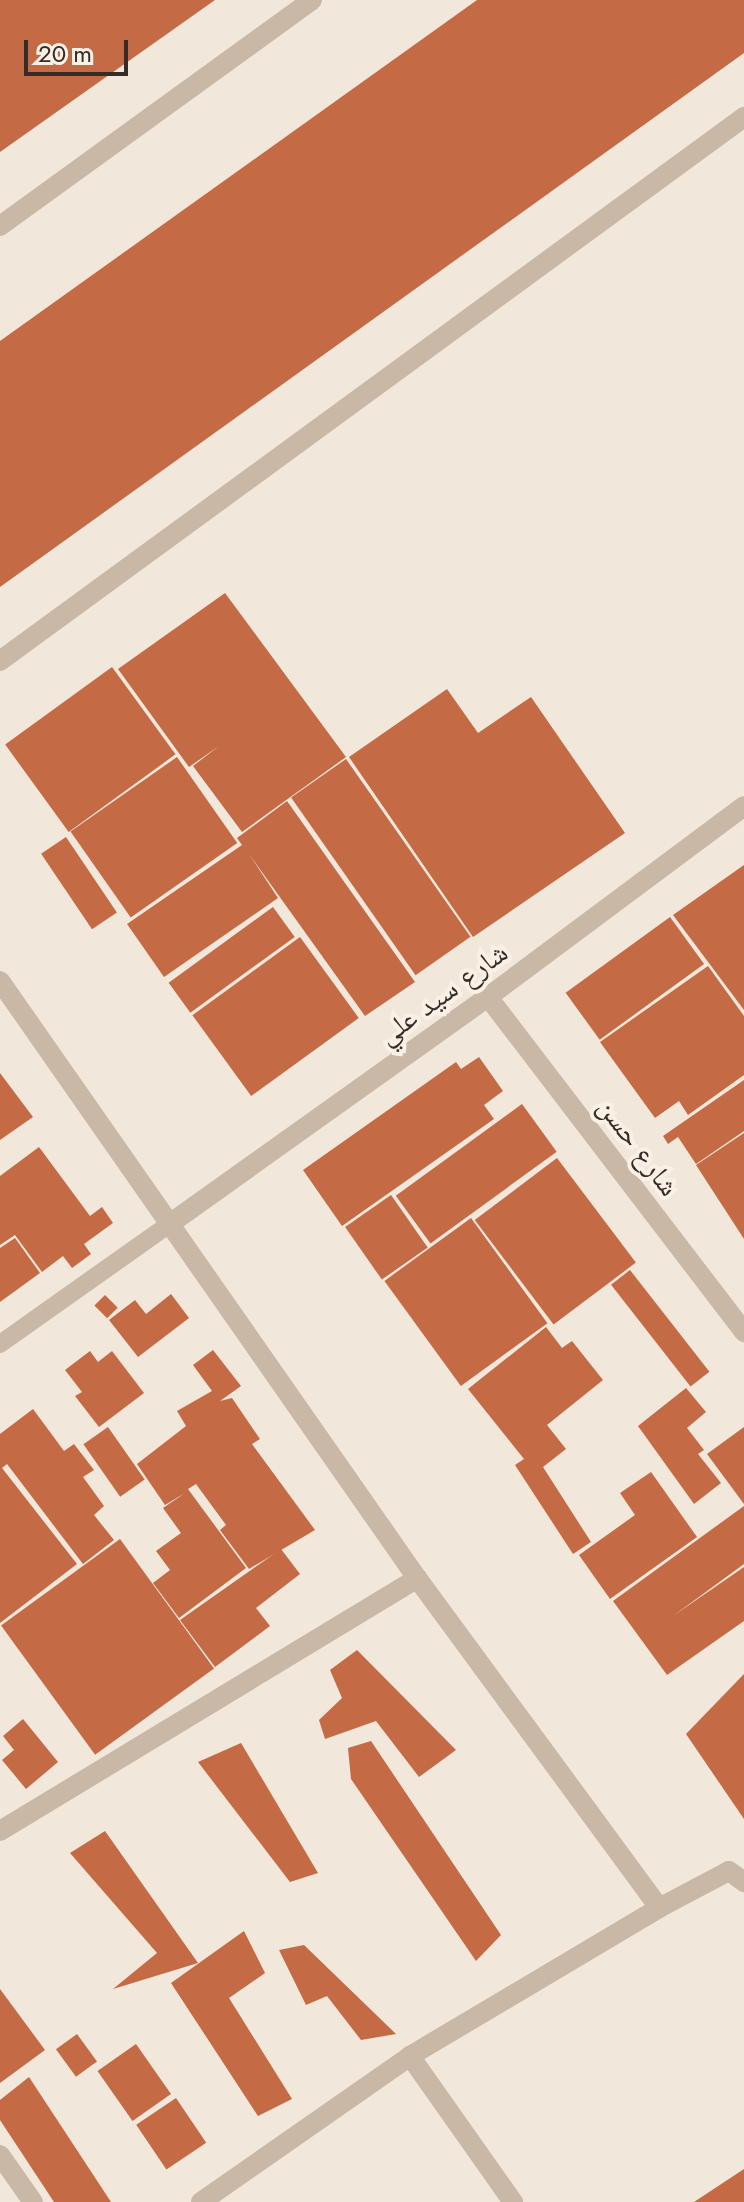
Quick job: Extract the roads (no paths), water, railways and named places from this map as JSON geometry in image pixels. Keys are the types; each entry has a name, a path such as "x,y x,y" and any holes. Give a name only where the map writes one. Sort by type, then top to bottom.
{"street":[{"path":"0,226 312,0"},
{"path":"0,661 744,117"},
{"name":"شارع سيد علي","path":"171,1223 488,997 744,806"},
{"path":"0,981 417,1578 659,1908"},
{"name":"شارع حسن","path":"488,997 744,1332"},
{"path":"0,1831 417,1578"},
{"path":"201,2202 410,2056 659,1908 729,1871 744,1882"},
{"path":"410,2056 513,2202"},
{"path":"0,2155 33,2202"}],"lane":[{"path":"0,1344 171,1223"}]}
